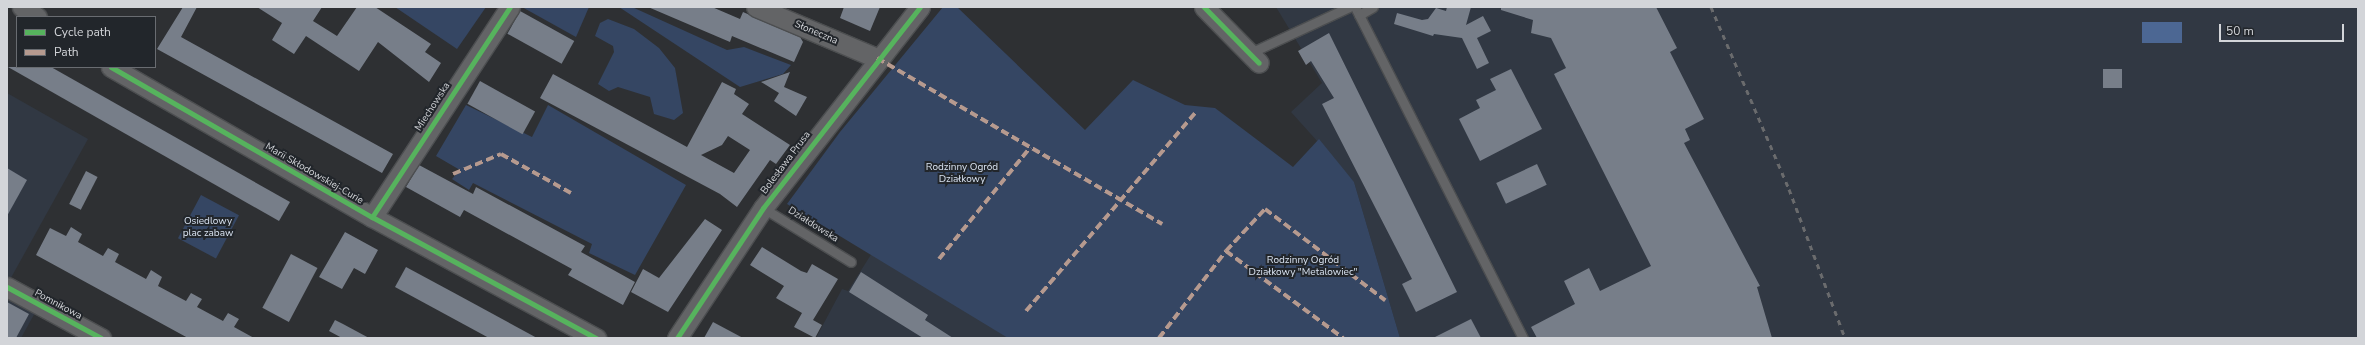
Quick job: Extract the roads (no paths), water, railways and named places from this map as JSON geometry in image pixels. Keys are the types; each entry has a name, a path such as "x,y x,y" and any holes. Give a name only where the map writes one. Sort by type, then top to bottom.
{"street":[{"path":"22,7 36,16"},
{"name":"Miechowska","path":"372,217 510,7"},
{"name":"Słoneczna","path":"756,7 877,58"},
{"name":"Bolesława Prusa","path":"677,338 763,208 877,58 920,7"},
{"path":"1204,7 1254,58"},
{"name":"Marii Skłodowskiej-Curie","path":"113,68 372,217 596,338"},
{"name":"Pomnikowa","path":"7,287 101,338"}],"lane":[{"path":"1254,58 1349,7"},
{"path":"1374,7 1357,11 1523,338"},
{"name":"Działdowska","path":"763,208 851,262"}],"railway":[{"path":"1711,7 1789,189 1845,338"}],"park label":[{"name":"Rodzinny Ogród Działkowy","path":"962,172"},
{"name":"Osiedlowy plac zabaw","path":"208,226"},
{"name":"Rodzinny Ogród Działkowy \"Metalowiec\"","path":"1303,266"}]}
